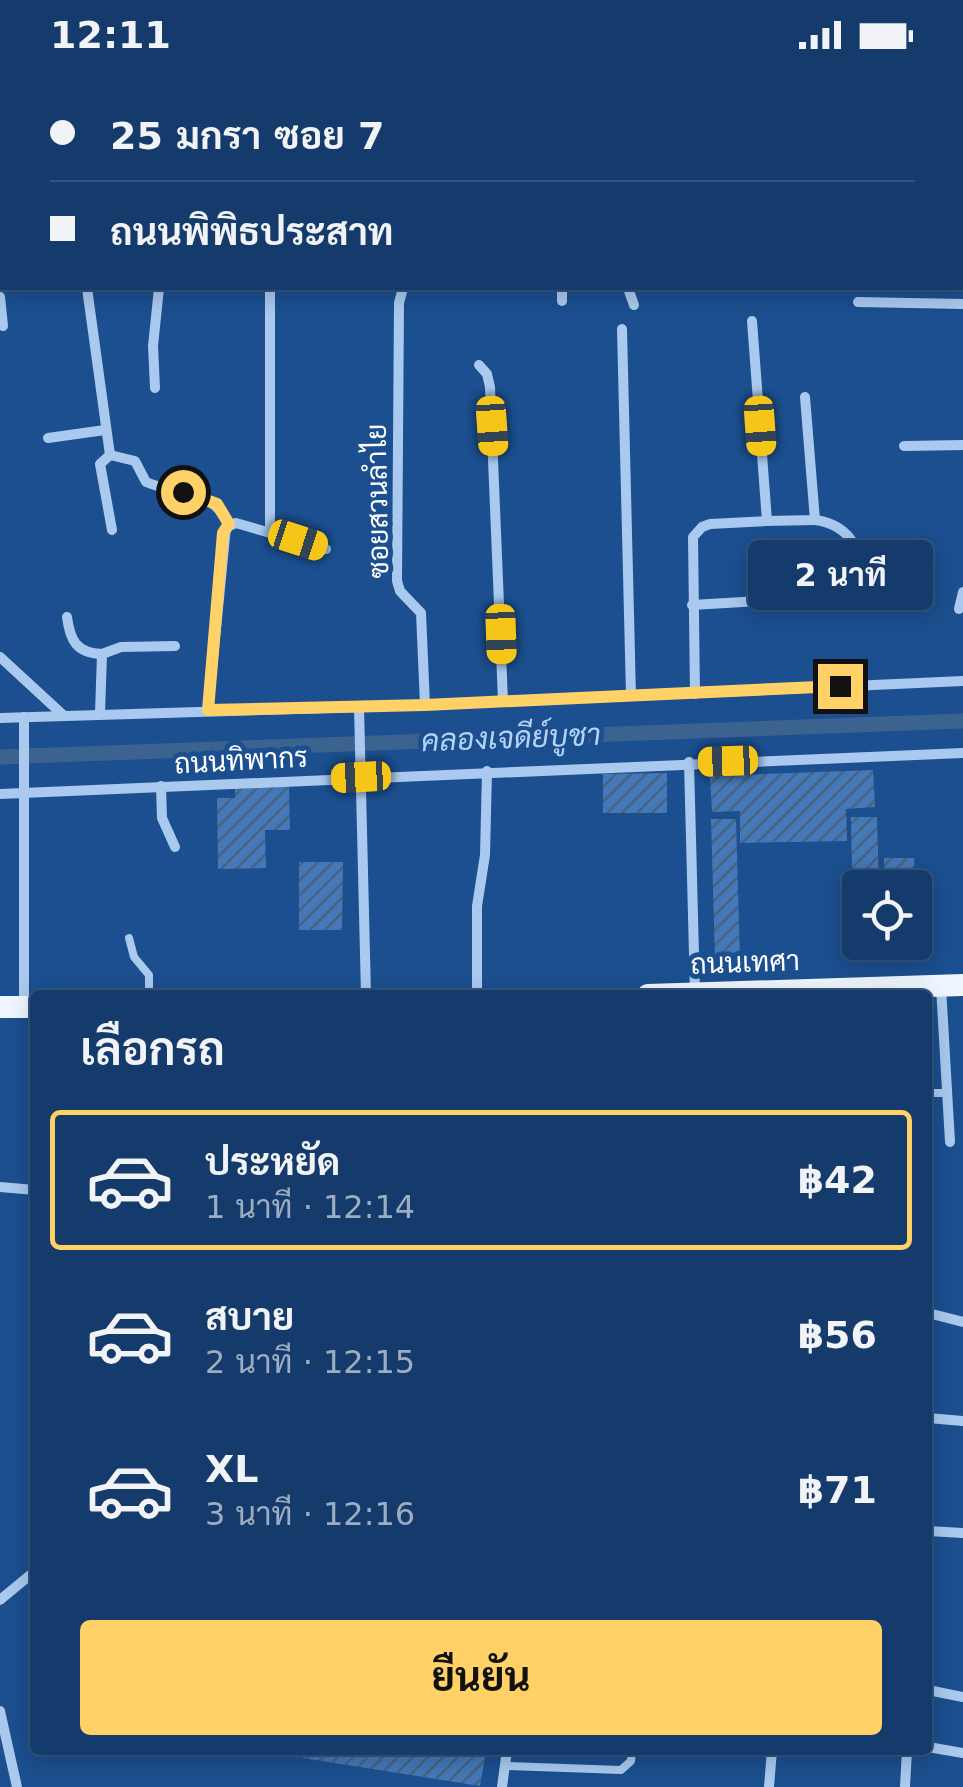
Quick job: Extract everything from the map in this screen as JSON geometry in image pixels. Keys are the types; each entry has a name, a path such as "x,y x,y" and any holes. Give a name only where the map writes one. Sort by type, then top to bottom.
{"main road":[{"name":"ถนนเทศา","path":"842,990 952,986"},
{"path":"0,1007 30,1007"}],"street":[{"path":"87,290 110,456"},
{"path":"156,388 153,346 158,290"},
{"path":"270,290 270,531"},
{"name":"ซอยสวนลำไย","path":"402,290 399,302 398,581 400,591 421,613 425,705"},
{"path":"562,290 562,301"},
{"path":"629,290 634,305"},
{"path":"0,297 3,326"},
{"path":"858,302 963,304"},
{"path":"752,321 767,521"},
{"path":"622,329 630,696"},
{"path":"479,365 487,374 490,387 503,701"},
{"path":"805,398 815,520"},
{"path":"48,438 104,430"},
{"path":"904,446 963,445"},
{"path":"112,530 100,464 110,456 135,461 146,482 217,504 229,524 270,531 326,549"},
{"path":"692,605 854,597 860,590 861,575 850,536 842,528 815,520 710,524 696,532 692,546 692,605 695,694"},
{"path":"208,710 223,533 229,524"},
{"path":"959,609 963,592"},
{"path":"67,617 77,648 89,653 102,654 121,647 174,646"},
{"path":"100,714 102,654"},
{"path":"0,657 63,715"},
{"path":"0,718 208,710 359,713 425,705 963,681"},
{"path":"359,713 366,990"},
{"path":"24,717 30,1007"},
{"name":"ถนนทิพากร","path":"0,794 963,753"},
{"path":"689,762 695,990"},
{"path":"477,990 476,906 485,855 488,771"},
{"path":"161,786 163,825 175,847"},
{"path":"950,1142 945,1093 952,986"},
{"path":"0,1187 30,1190"},
{"path":"932,1315 963,1322"},
{"path":"932,1418 963,1421"},
{"path":"932,1531 963,1534"},
{"path":"0,1600 30,1575"},
{"path":"932,1691 963,1698"},
{"path":"0,1711 17,1787"},
{"path":"932,1748 963,1754"},
{"path":"502,1787 506,1755"},
{"path":"769,1787 772,1755"},
{"path":"905,1787 907,1755"}],"lane":[{"path":"129,938 134,957 150,974 149,990"},
{"path":"932,1093 945,1093"},
{"path":"505,1766 621,1770 631,1761 632,1755"}],"building":[{"path":"873,770 875,807 846,809 847,841 740,843 740,811 712,812 710,776"},
{"path":"667,773 667,813 603,813 603,774"},
{"path":"289,785 290,830 265,830 266,868 218,869 217,798 235,798 235,787"},
{"path":"851,817 877,817 878,870 852,870"},
{"path":"711,819 736,819 740,960 715,961"},
{"path":"884,858 914,858 914,870 884,870"},
{"path":"299,862 343,862 342,930 299,930"},
{"path":"304,1755 485,1755 480,1786 303,1758"}],"waterway":[{"name":"คลองเจดีย์บูชา","path":"0,757 963,721"}],"route":[{"path":"183,492 217,504 229,524 223,533 208,710 425,705 840,686"}]}
